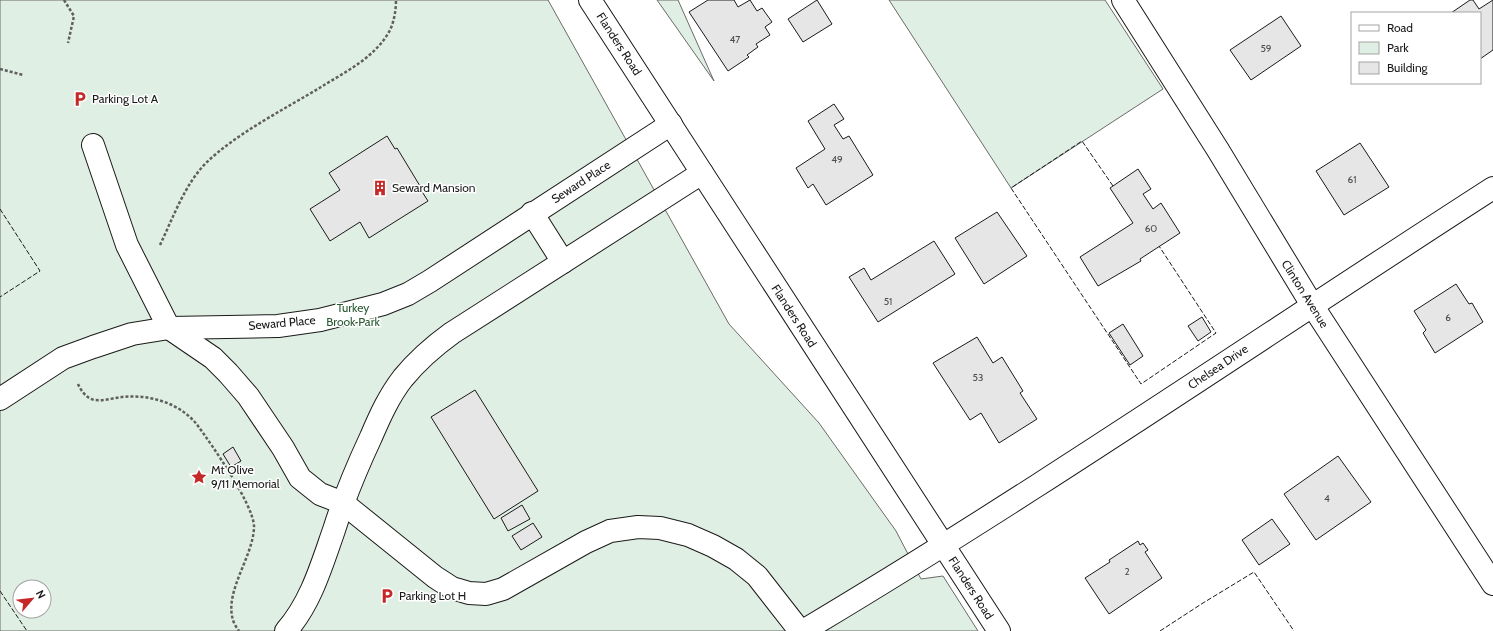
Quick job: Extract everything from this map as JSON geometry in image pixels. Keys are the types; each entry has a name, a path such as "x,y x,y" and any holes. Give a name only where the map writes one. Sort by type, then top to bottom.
{"street":[{"name":"Flanders Road","path":"590,0 999,631"},
{"name":"Clinton Avenue","path":"1123,0 1218,150 1312,305 1493,584"},
{"name":"Seward Place","path":"0,399 63,358 132,334 169,328 278,326 320,320 383,304 408,294 671,124"},
{"path":"93,145 119,226 169,328 213,358 228,373 248,396 283,448 300,478 320,494 343,503 435,577 452,588 469,593 486,594 503,589 586,542 610,531 638,527 660,528 688,535 713,546 736,559 757,576 800,631"},
{"path":"286,631 295,621 314,586 343,503 383,409 402,379 415,364 452,333 702,173"},
{"name":"Chelsea Drive","path":"803,631 943,546 1139,420 1312,305 1493,188"},
{"path":"532,213 563,262"}],"path":[{"path":"64,0 74,16 68,43"},
{"path":"144,278 153,262 184,194 204,165 221,150 249,131 351,69 367,57 389,32 394,17 396,0"},
{"path":"0,69 22,75"},
{"path":"77,381 87,397 94,400 144,396 163,401 182,410 196,424 212,446 251,513 254,526 251,545 232,600 233,620 239,631"}],"green space":[{"name":"Turkey Brook Park","path":"0,0 548,0 729,324 819,423 896,531 921,579 943,576 978,631 0,631"},
{"path":"657,0 678,0 714,81"},
{"path":"889,0 1105,0 1163,89 1011,188"}],"building":[{"path":"708,0 734,0 738,7 750,0 757,11 762,8 772,22 765,27 770,35 756,44 758,47 747,55 749,57 728,71 689,12"},
{"path":"817,0 832,24 803,42 788,19"},
{"path":"1470,0 1473,0 1479,9 1493,0 1493,50 1481,58 1481,12 1452,12"},
{"path":"1281,16 1301,46 1251,80 1230,50"},
{"path":"834,104 844,119 834,125 843,139 849,136 873,175 826,205 813,184 808,188 796,168 825,149 808,121"},
{"name":"Seward Mansion","path":"387,136 395,149 397,148 428,201 369,238 360,222 330,241 310,209 340,190 329,173"},
{"path":"1360,143 1389,187 1344,215 1316,171"},
{"path":"1138,169 1151,189 1143,194 1153,209 1161,203 1180,233 1140,259 1141,261 1098,286 1080,257 1133,223 1110,188"},
{"path":"997,212 1027,256 984,284 955,238"},
{"path":"934,241 955,274 878,322 849,277 864,268 871,280"},
{"path":"1456,284 1469,304 1472,303 1483,322 1435,353 1423,333 1426,330 1414,311"},
{"path":"1202,317 1211,332 1198,341 1188,326"},
{"path":"1123,324 1143,356 1130,365 1109,333"},
{"path":"977,337 993,363 1002,357 1023,391 1020,393 1037,419 999,443 981,413 970,420 933,363"},
{"path":"475,390 538,491 494,519 431,417"},
{"path":"233,447 241,461 231,467 223,454"},
{"path":"1338,456 1371,502 1316,540 1284,494"},
{"path":"522,505 530,519 508,531 501,518"},
{"path":"1272,519 1290,544 1259,565 1242,540"},
{"path":"533,523 542,537 521,550 512,536"},
{"path":"1138,541 1140,545 1143,543 1148,550 1145,552 1162,578 1109,614 1085,578"}],"fence":[{"path":"1113,186 1082,141 1011,188 1141,384 1216,333 1159,246"},
{"path":"0,209 40,271 0,297"},
{"path":"1160,631 1254,572 1294,631"},
{"path":"0,591 27,631"}],"place":[{"name":"Parking Lot A","path":"80,99"},
{"name":"Seward Mansion","path":"380,188"},
{"name":"Mt Olive 9/11 Memorial","path":"199,477"},
{"name":"Parking Lot H","path":"387,596"}]}
